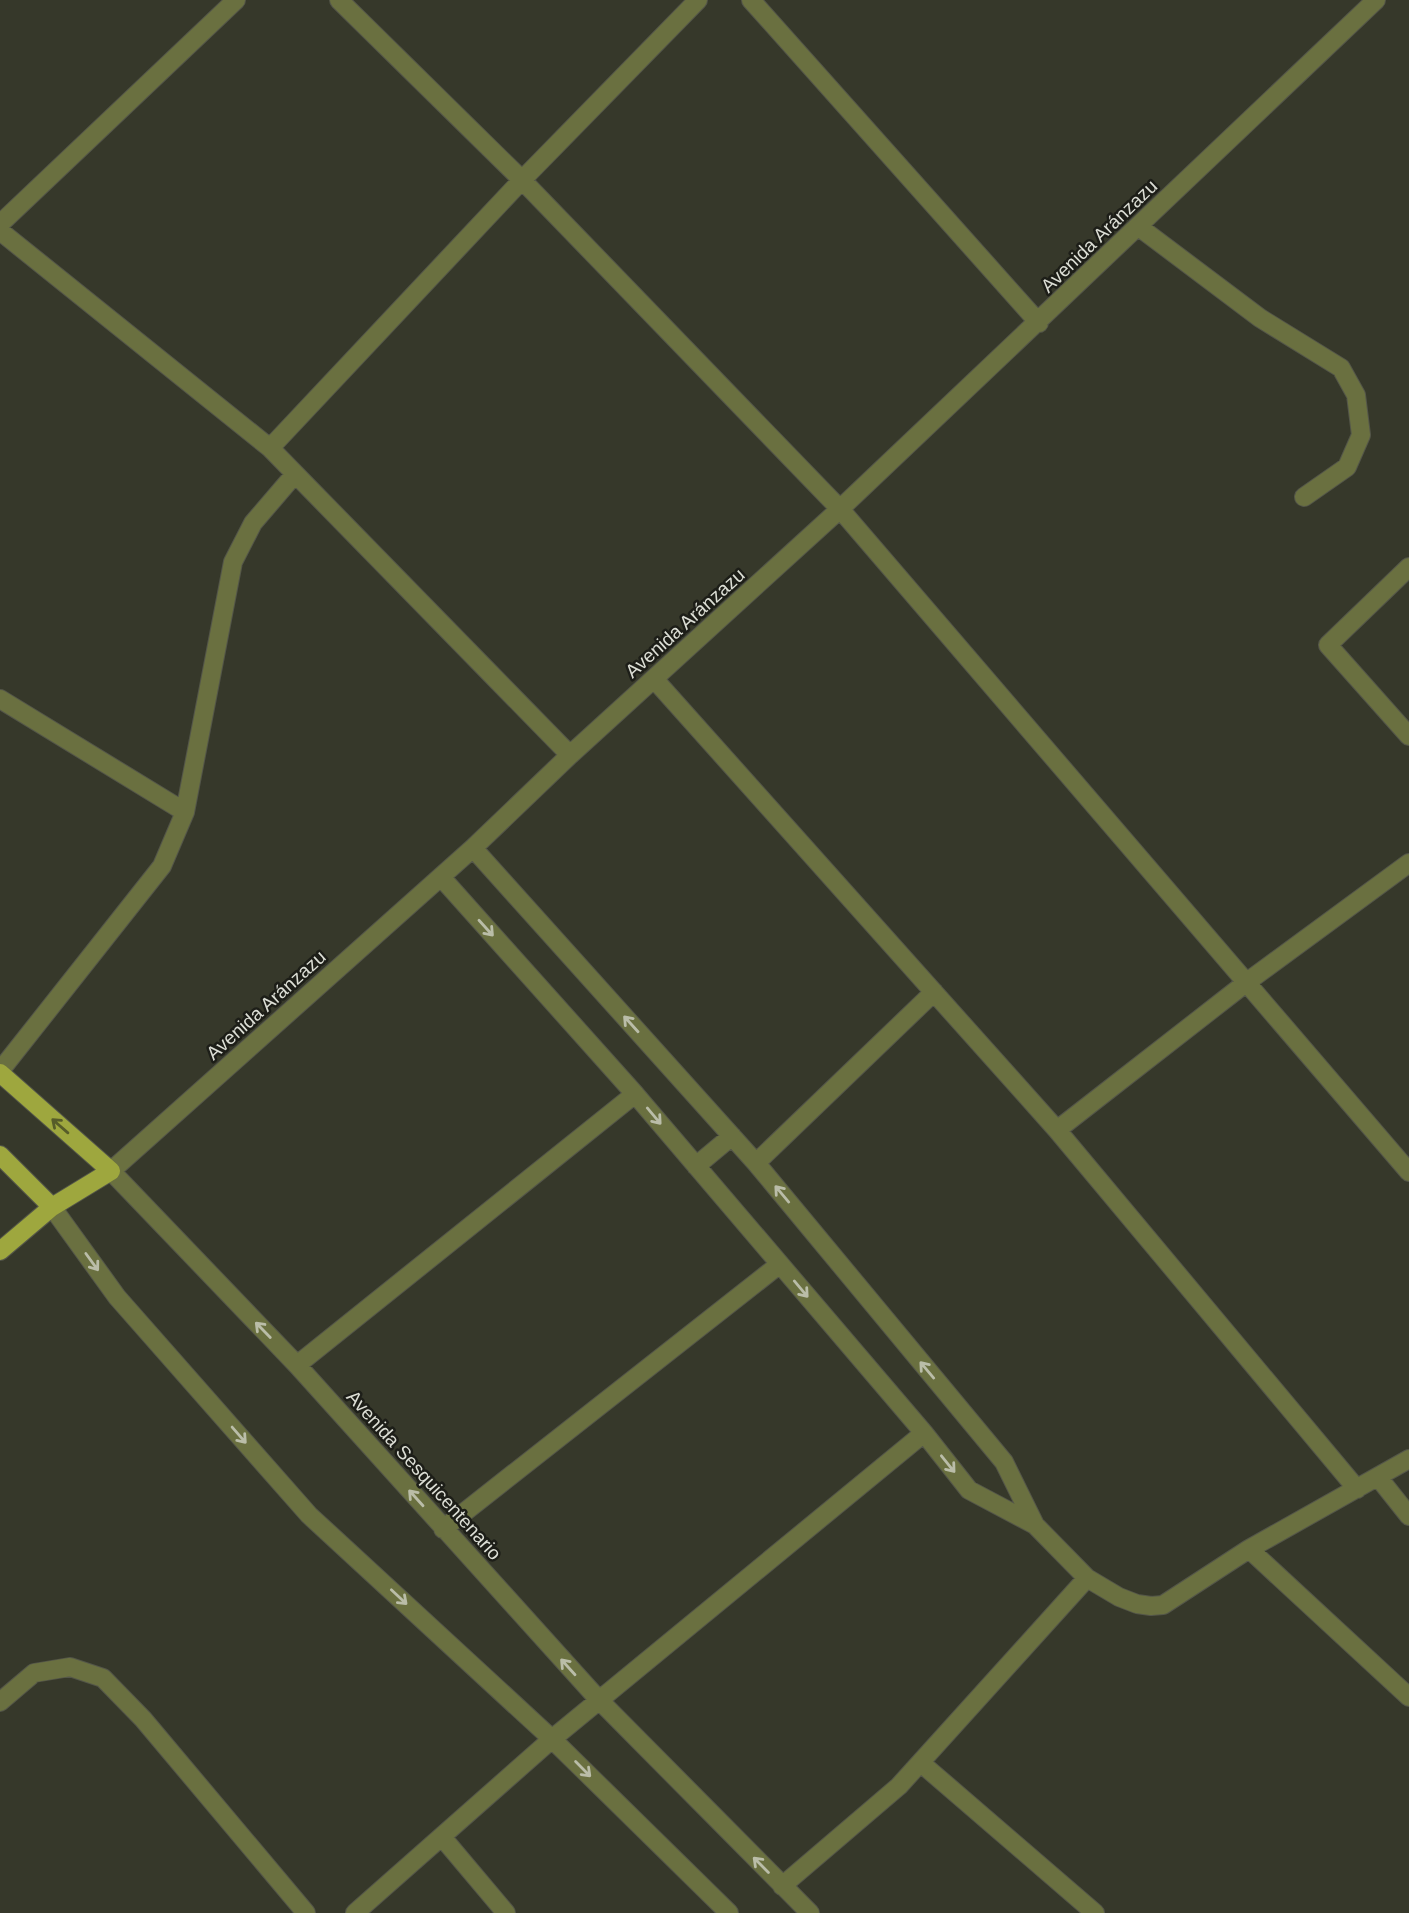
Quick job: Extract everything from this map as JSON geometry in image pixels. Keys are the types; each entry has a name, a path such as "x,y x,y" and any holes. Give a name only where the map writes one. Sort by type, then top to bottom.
{"main road":[{"name":"Avenida Sesquicentenario","path":"0,1072 111,1171"},
{"path":"0,1155 52,1207"},
{"name":"Avenida Aránzazu","path":"0,1251 52,1207 111,1171"}],"street":[{"path":"0,224 236,0"},
{"path":"339,0 522,180 840,509 1409,1172"},
{"path":"270,448 522,180 698,0"},
{"path":"751,0 1039,323"},
{"name":"Avenida Aránzazu","path":"111,1171 473,848 570,755 840,509 1039,323 1376,0"},
{"path":"1139,227 1260,318 1341,368 1356,396 1361,435 1347,467 1304,497"},
{"path":"0,231 270,448 570,755"},
{"path":"0,1072 162,866 185,812 233,562 253,523 295,474"},
{"path":"1409,567 1328,645 1409,736"},
{"path":"654,680 1057,1130 1357,1489"},
{"path":"0,699 185,812"},
{"path":"473,848 756,1163 1004,1462 1035,1525"},
{"path":"1057,1130 1247,982 1409,863"},
{"path":"441,877 635,1094 924,1433 969,1490 1035,1525 1087,1578 1137,1604 1163,1605 1249,1549 1409,1460"},
{"path":"756,1163 934,992"},
{"path":"297,1364 635,1094"},
{"path":"696,1166 732,1136"},
{"name":"Avenida Sesquicentenario","path":"111,1171 297,1364 599,1700 810,1913"},
{"path":"52,1207 117,1297 309,1515 552,1739 729,1913"},
{"path":"443,1529 780,1264"},
{"path":"355,1913 552,1739 924,1433"},
{"path":"1378,1477 1409,1516"},
{"path":"1249,1549 1409,1697"},
{"path":"782,1886 899,1786 1087,1578"},
{"path":"0,1702 34,1673 70,1667 103,1678 143,1719 306,1913"},
{"path":"921,1763 1095,1913"},
{"path":"442,1837 506,1913"}]}
